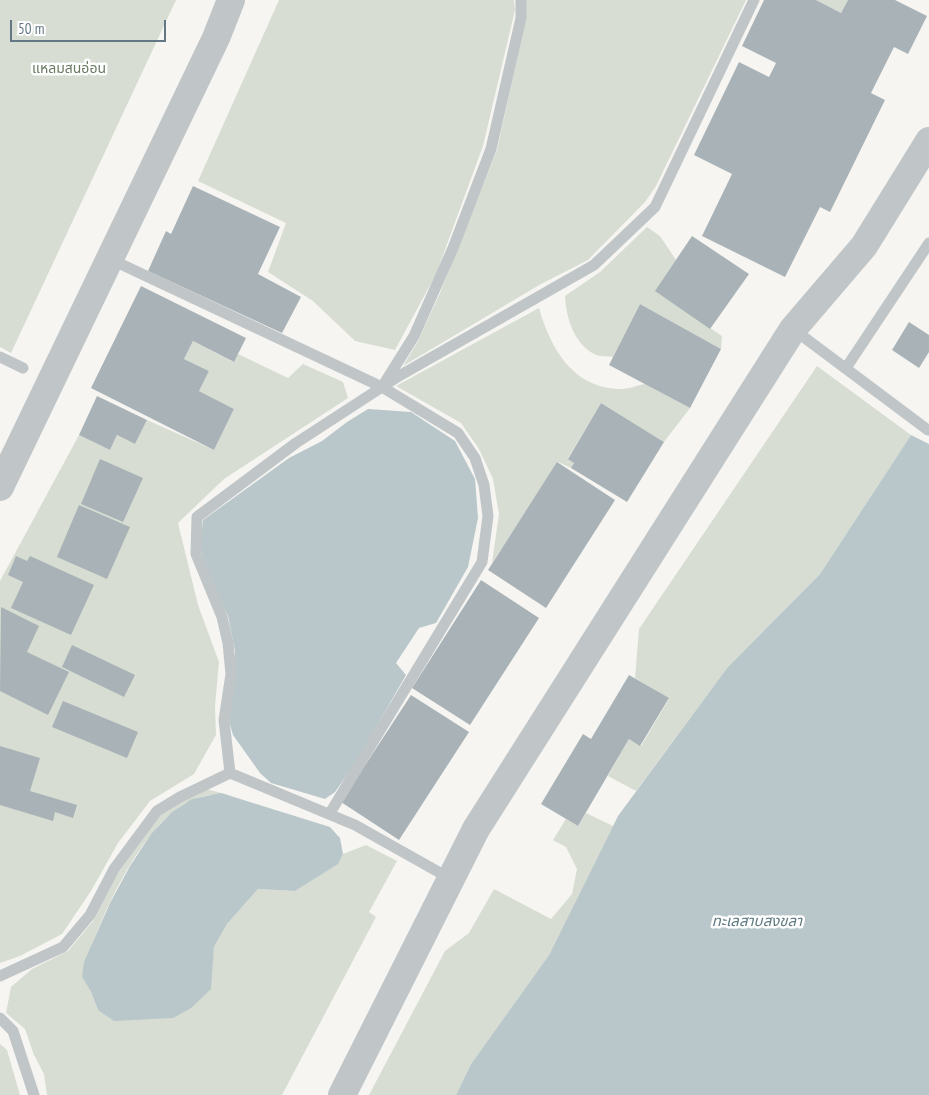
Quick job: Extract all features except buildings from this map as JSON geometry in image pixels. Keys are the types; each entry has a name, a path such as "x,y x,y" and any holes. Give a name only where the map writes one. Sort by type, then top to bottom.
{"street":[{"path":"0,487 211,47 231,0"},
{"path":"342,1095 476,829 793,329 864,246 929,141"}],"lane":[{"path":"382,387 414,336 453,248 491,149 521,18 521,0"},
{"path":"230,773 224,720 231,674 228,643 222,616 196,554 197,517 296,443 382,387 594,266 655,207 754,0"},
{"path":"846,368 929,243"},
{"path":"110,259 382,387 458,433 474,458 481,476 488,516 482,562 330,813"},
{"path":"793,329 928,430"},
{"path":"0,357 23,368"},
{"path":"0,976 63,947 90,915 114,869 157,811 180,797 230,773 330,813 451,879"},
{"path":"0,1018 13,1031 34,1095"}],"green space":[{"name":"แหลมสนอ่อน","path":"0,0 176,0 11,353 0,347"},
{"path":"279,0 514,0 515,10 483,146 436,274 395,350 355,341 313,301 268,272 286,223 198,181"},
{"path":"526,0 746,0 656,186 645,202 588,260 541,284 403,366 418,341 440,293 497,150 526,19"},
{"path":"816,0 848,0 841,13"},
{"path":"647,227 660,236 676,260 656,291 722,336 721,349 640,304 613,357 594,354 576,337 569,321 565,296 600,272"},
{"path":"539,308 550,338 558,352 577,374 590,382 605,387 625,389 645,384 690,408 664,442 601,403 568,458 574,463 571,468 558,462 492,563 499,514 493,479 479,449 461,423 396,386"},
{"path":"193,341 233,362 238,354 288,378 303,364 343,382 348,398 224,479 178,523 198,605 219,662 215,706 216,735 194,774 150,801 118,843 91,891 62,934 20,956 0,963 0,581 79,435 110,450 117,435 135,444 147,420 214,450 234,409 199,391 209,371 184,359"},
{"path":"817,366 911,435 820,574 727,668 636,791 608,776 629,739 641,746 669,699 635,678 639,629"},
{"path":"206,789 240,798 222,795 204,796 192,800 173,812 155,830 138,852 109,904 88,956 82,977 91,992 98,1010 210,989 214,947 227,924 258,889 295,891 337,864 343,854 366,845 397,861 369,912 376,917 282,1095 47,1095 44,1074 34,1055 25,1029 6,1013 11,987 32,969 68,951 93,921 116,876 164,809"},
{"path":"586,813 613,826 549,955 471,1064 456,1095 369,1095 445,951 469,933 494,889 551,919 572,894 577,869 566,847 553,840 566,819 578,826"},
{"path":"0,1044 7,1050 20,1095 0,1095"}],"water":[{"path":"368,409 411,412 455,441 475,479 478,518 468,567 436,623 419,628 396,663 406,675 356,762 335,792 325,799 271,783 260,773 233,735 229,721 235,680 235,651 228,616 212,586 200,548 203,520 289,458 322,441"},
{"name":"ทะเลสาบสงขลา","path":"911,435 929,444 929,1095 456,1095 471,1064 549,955 618,816 727,668 820,574"},
{"path":"221,793 330,827 340,838 343,854 338,864 295,891 258,889 227,924 214,947 211,989 191,1008 173,1018 114,1021 98,1010 91,992 82,977 84,962 110,903 130,866 151,834 172,812 192,799"}]}
